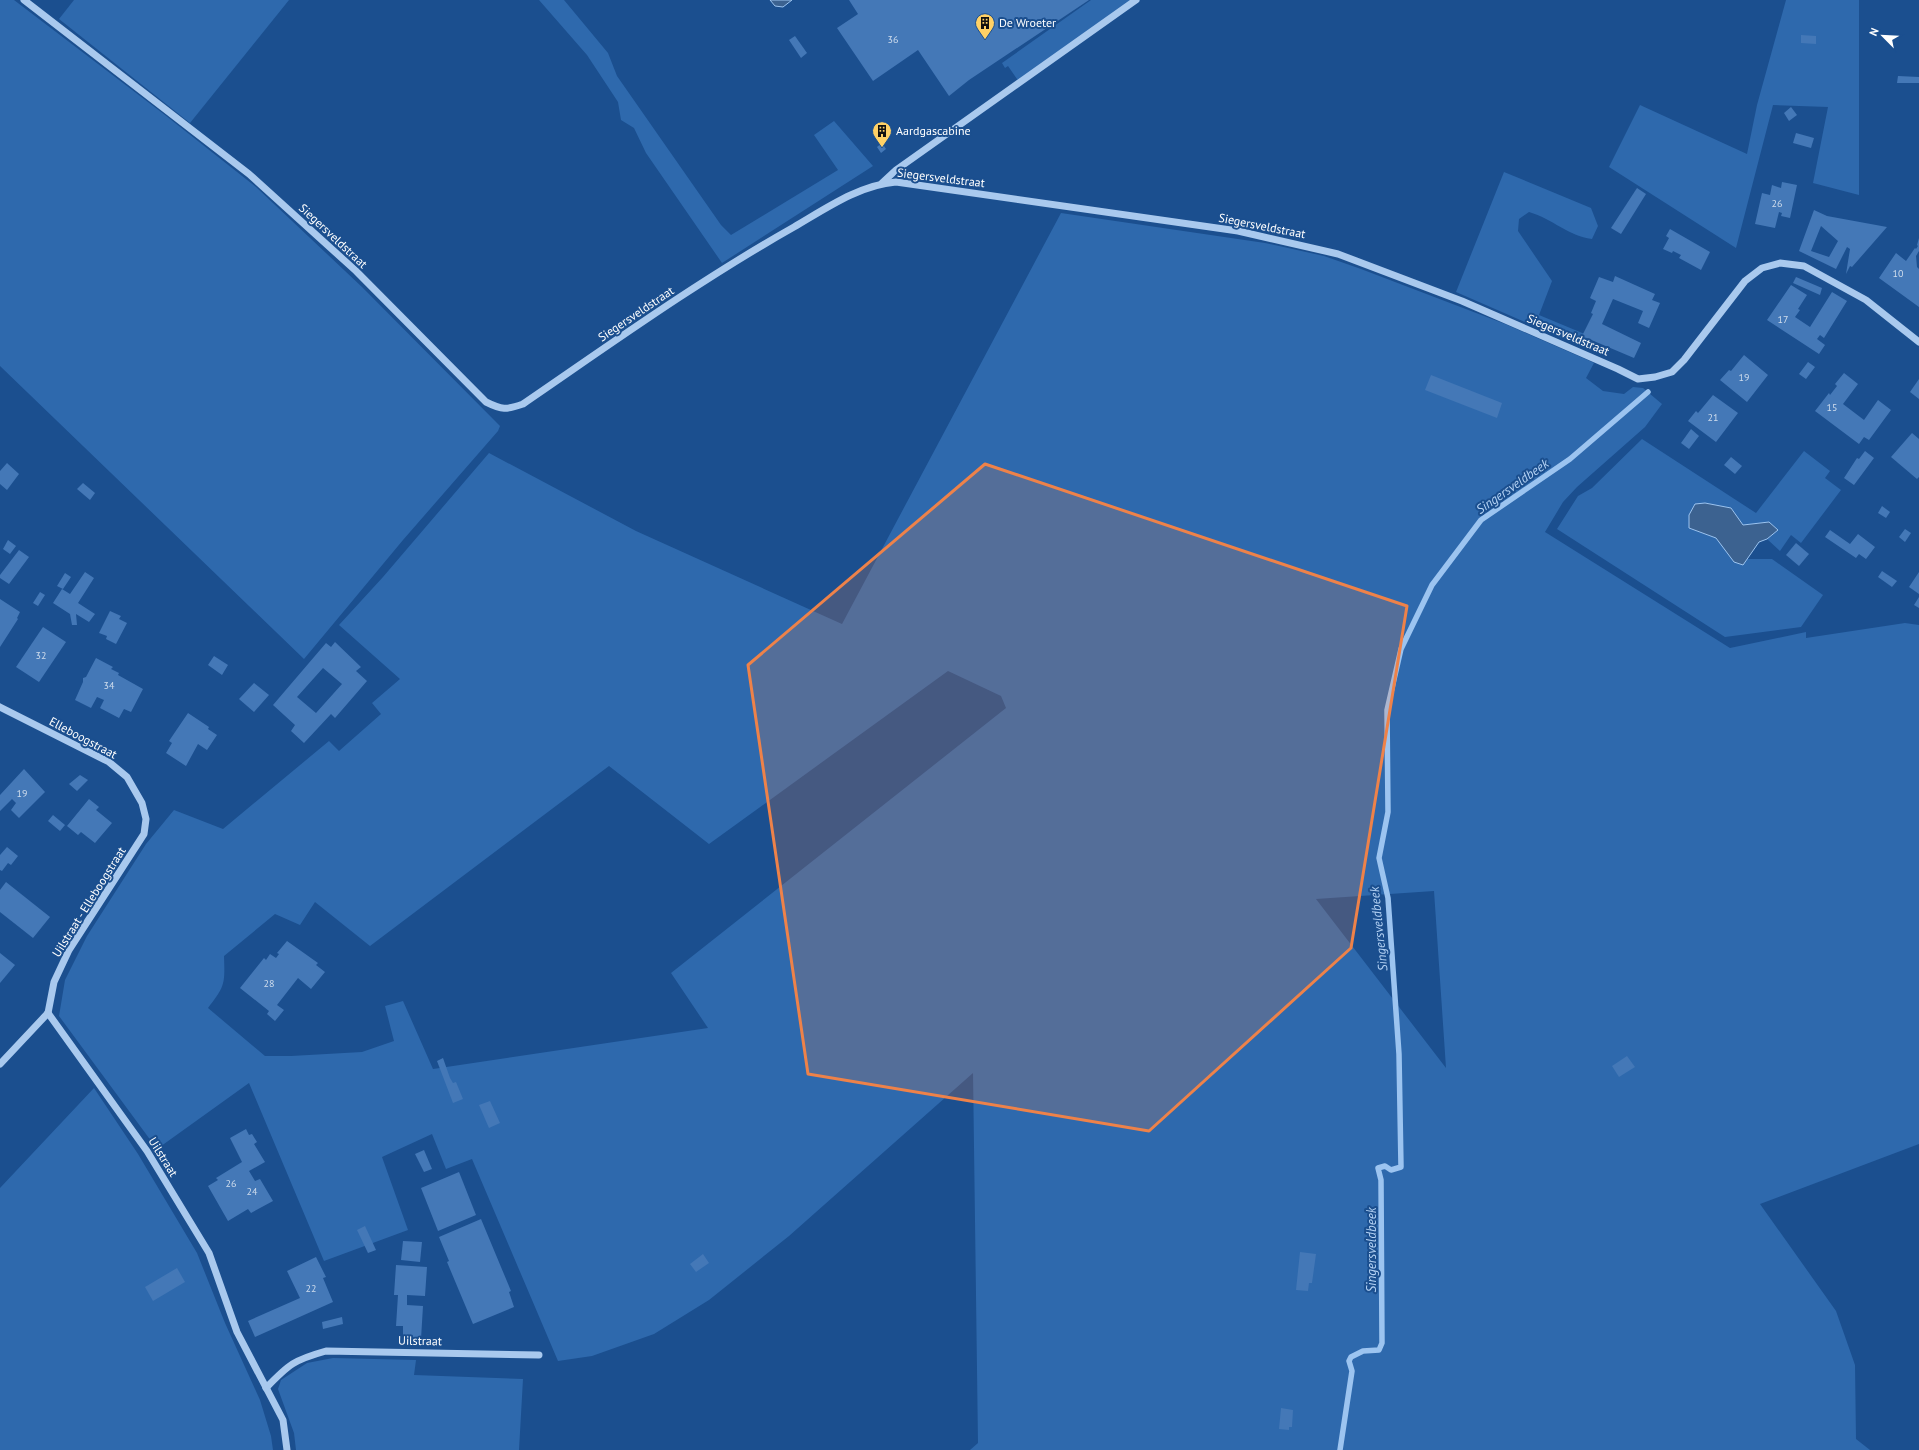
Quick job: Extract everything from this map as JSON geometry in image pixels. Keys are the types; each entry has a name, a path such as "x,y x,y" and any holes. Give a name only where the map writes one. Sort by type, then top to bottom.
{"street":[{"name":"Siegersveldstraat","path":"24,0 249,174 356,271 486,402 499,408 509,409 523,404 732,263 828,208 865,189 882,183 908,184 1238,232 1338,254 1462,301 1618,368 1638,379 1655,377 1672,372 1684,360 1745,281 1762,268 1780,263 1804,266 1866,300 1919,342"},
{"path":"882,183 896,170 1136,0"},
{"name":"Elleboogstraat","path":"0,707 109,762 127,777 142,803"},
{"name":"Uilstraat - Elleboogstraat","path":"48,1013 54,982 69,950 144,834 146,819 142,803"},
{"path":"0,1064 48,1013"},
{"name":"Uilstraat","path":"48,1013 147,1151 209,1253 237,1332 283,1420 287,1450"},
{"name":"Uilstraat","path":"266,1388 285,1368 295,1362 326,1351 539,1354"}],"highlighted area":[{"path":"985,464 1407,606 1351,948 1149,1131 808,1074 748,665"}],"shaded area":[{"path":"0,0 14,0 165,115 256,187 362,287 500,426 498,431 403,540 304,659 0,366"},
{"path":"74,0 289,0 190,123 59,19"},
{"path":"539,0 564,0 608,53 617,76 721,225 731,235 838,170 814,135 834,121 873,166 722,263 646,153 634,128 621,120 618,102 587,55"},
{"path":"770,0 792,0 783,7 775,6"},
{"path":"1091,0 1139,0 1019,82 1008,66 1005,68 1002,63"},
{"path":"1786,0 1859,0 1859,195 1813,183 1828,107 1773,105 1736,248 1609,167 1640,105 1747,154 1757,105"},
{"path":"1504,172 1591,208 1598,226 1592,239 1568,231 1538,215 1529,212 1519,219 1518,231 1552,281 1539,315 1587,335 1585,348 1456,292"},
{"path":"1061,213 1265,243 1324,256 1505,324 1590,361 1594,363 1586,378 1603,391 1624,394 1633,387 1643,388 1662,404 1645,427 1577,487 1563,502 1545,532 1730,648 1806,632 1806,638 1905,623 1919,625 1919,1144 1760,1204 1836,1311 1855,1365 1856,1439 1870,1450 970,1450 978,1443 973,1073 789,1236 709,1300 654,1334 592,1356 558,1361 472,1159 446,1169 432,1134 382,1157 408,1230 324,1261 249,1083 157,1149 59,1016 65,980 87,936 146,844 174,810 223,829 329,741 339,751 381,714 372,703 400,679 339,625 383,577 489,453 636,531 842,624","holes":["948,671 1001,696 1006,708 671,973 708,1028 433,1069 403,1001 385,1006 394,1041 362,1052 291,1056 265,1056 208,1008 218,995 223,984 224,956 275,914 300,925 315,902 370,946 609,766 709,844","1434,891 1446,1068 1316,899"]},
{"path":"1642,439 1756,513 1804,451 1830,471 1825,478 1841,490 1801,543 1791,535 1780,551 1767,539 1778,530 1769,522 1743,525 1731,508 1705,503 1689,528 1716,538 1742,565 1747,559 1772,559 1823,595 1801,627 1725,637 1557,529 1578,496 1592,488"},
{"path":"1705,503 1731,508 1743,525 1769,522 1778,530 1767,539 1759,542 1743,565 1734,562 1716,538 1689,528 1689,515 1695,504"},
{"path":"94,1088 138,1154 197,1253 225,1323 260,1400 271,1436 273,1450 0,1450 0,1188"},
{"path":"333,1358 416,1360 414,1375 523,1379 519,1450 296,1450 294,1433 278,1389 281,1380 307,1363"}],"building":[{"path":"849,0 1089,0 969,80 949,96 918,50 873,81 837,28 858,14"},
{"path":"1801,35 1816,36 1816,44 1801,43"},
{"path":"795,36 807,53 801,58 789,40"},
{"path":"1898,76 1919,77 1919,83 1897,83"},
{"path":"1791,107 1797,115 1789,121 1784,113"},
{"path":"1796,133 1814,138 1811,148 1793,143"},
{"name":"Aardgascabine","path":"882,143 886,149 881,153 877,147"},
{"path":"1782,182 1797,185 1790,218 1781,216 1782,213 1779,212 1775,228 1755,224 1762,193 1770,195 1772,185 1781,188"},
{"path":"1637,188 1646,194 1621,234 1611,228"},
{"path":"1814,210 1827,216 1887,227 1852,267 1850,266 1846,274 1850,249 1847,247 1836,269 1799,251","holes":["1821,226 1838,241 1829,257 1811,251"]},
{"path":"1670,229 1710,252 1701,270 1679,258 1681,255 1673,251 1672,253 1663,249 1669,238 1666,236"},
{"path":"1919,238 1919,251 1916,256 1917,267 1919,269 1919,307 1879,278 1896,253 1906,261 1918,246"},
{"path":"1615,276 1655,294 1652,300 1660,303 1649,328 1638,323 1643,311 1613,299 1602,324 1641,343 1634,358 1582,336 1593,314 1591,313 1596,301 1590,298 1599,277 1613,282"},
{"path":"1796,277 1822,288 1820,295 1793,283"},
{"path":"1791,285 1807,295 1795,317 1810,327 1832,292 1847,301 1824,338 1820,335 1817,339 1825,345 1819,354 1767,320"},
{"path":"1744,355 1768,375 1747,402 1720,380 1729,370 1731,371"},
{"path":"1808,362 1815,367 1806,379 1799,374"},
{"path":"1844,373 1858,384 1843,404 1864,420 1878,400 1891,410 1869,440 1864,437 1859,444 1815,411 1829,393 1830,395 1837,386 1835,384"},
{"path":"1431,375 1502,403 1497,418 1425,390"},
{"path":"1919,379 1919,399 1910,392"},
{"path":"1713,395 1738,413 1716,442 1688,421 1696,411 1698,413"},
{"path":"1691,429 1699,436 1689,449 1681,443"},
{"path":"1912,433 1919,439 1919,477 1917,479 1891,457"},
{"path":"1865,451 1874,458 1854,485 1844,478 1857,458 1859,459"},
{"path":"1731,457 1742,466 1735,474 1724,465"},
{"path":"7,463 19,474 7,490 0,484 0,471"},
{"path":"83,483 95,493 90,500 77,489"},
{"path":"1882,506 1890,512 1886,518 1878,513"},
{"path":"1905,529 1911,533 1905,542 1899,537"},
{"path":"1830,530 1850,544 1858,534 1875,547 1866,559 1859,554 1856,558 1825,537"},
{"path":"8,540 16,546 10,554 3,549"},
{"path":"1796,543 1809,554 1799,566 1786,555"},
{"path":"19,550 29,557 9,584 0,578 0,575"},
{"path":"1882,571 1897,581 1892,587 1878,577"},
{"path":"85,572 94,578 78,603 95,614 89,622 76,614 77,625 72,625 70,614 53,603 62,589 70,594"},
{"path":"1919,572 1919,594 1909,587"},
{"path":"65,573 71,577 63,589 57,586"},
{"path":"40,592 45,595 38,606 33,603"},
{"path":"1919,597 1919,608 1914,605"},
{"path":"0,599 20,612 17,618 18,619 0,647"},
{"path":"110,611 121,616 119,619 127,623 116,644 106,639 107,636 99,633"},
{"path":"43,627 66,642 39,682 16,667"},
{"path":"335,642 361,667 356,671 367,681 335,718 331,714 304,743 291,731 295,725 273,705 326,643 331,647","holes":["323,668 342,684 316,713 297,697"]},
{"path":"214,656 228,665 222,675 208,665"},
{"path":"96,658 113,667 111,669 119,673 118,675 143,689 131,712 124,709 119,718 100,708 104,700 97,697 91,708 75,700 83,682 83,678 86,677"},
{"path":"254,683 269,695 254,712 239,699"},
{"path":"188,713 209,727 208,729 217,735 207,750 198,744 186,766 166,753 172,743 169,741"},
{"path":"24,769 45,792 19,818 11,810 16,803 12,799 0,811 0,795"},
{"path":"80,775 88,780 77,791 69,784"},
{"path":"89,799 99,807 96,810 112,823 95,843 81,832 78,835 67,826"},
{"path":"53,815 65,825 60,831 48,821"},
{"path":"7,847 18,856 11,865 8,863 2,871 0,870 0,855"},
{"path":"6,882 50,917 33,938 0,912 0,890"},
{"path":"287,941 318,963 316,965 325,972 311,989 298,978 277,1005 284,1010 275,1021 267,1014 269,1011 240,988 264,958 266,960 270,954 276,958 279,954 277,953"},
{"path":"0,953 15,965 0,983"},
{"path":"1627,1056 1635,1067 1619,1077 1612,1066"},
{"path":"443,1058 450,1078 453,1083 456,1082 463,1099 453,1103 437,1061"},
{"path":"490,1101 500,1123 489,1128 479,1105"},
{"path":"246,1129 249,1135 252,1134 257,1142 254,1144 265,1162 249,1171 255,1181 260,1179 273,1201 251,1213 248,1209 228,1221 208,1186 218,1180 216,1178 242,1162 230,1138"},
{"path":"424,1150 432,1169 424,1172 415,1154"},
{"path":"459,1172 476,1215 438,1231 421,1188"},
{"path":"481,1219 511,1291 509,1292 514,1307 473,1324 447,1262 449,1261 439,1237"},
{"path":"365,1226 376,1250 368,1253 357,1230"},
{"path":"403,1241 422,1242 420,1262 401,1260"},
{"path":"1300,1252 1316,1254 1312,1283 1309,1283 1308,1291 1296,1290"},
{"path":"703,1254 709,1263 696,1272 690,1264"},
{"path":"316,1257 326,1277 323,1278 333,1302 255,1337 248,1321 300,1298 287,1271"},
{"path":"396,1265 427,1267 425,1296 407,1295 407,1305 423,1306 421,1339 403,1338 403,1326 396,1326 398,1295 394,1295"},
{"path":"177,1268 185,1282 153,1301 145,1287"},
{"path":"342,1317 343,1324 323,1329 322,1322"},
{"path":"1281,1408 1293,1410 1292,1427 1289,1427 1289,1430 1279,1429"}],"waterway":[{"name":"Singersveldbeek","path":"1340,1450 1352,1371 1349,1361 1351,1357 1363,1351 1379,1350 1382,1343 1381,1180 1378,1168 1385,1166 1391,1170 1401,1167 1399,1054 1388,898 1379,858 1388,812 1387,710 1401,649 1432,585 1481,520 1570,459 1648,392"}],"place":[{"name":"De Wroeter","path":"985,40"},
{"name":"Aardgascabine","path":"882,148"}]}
